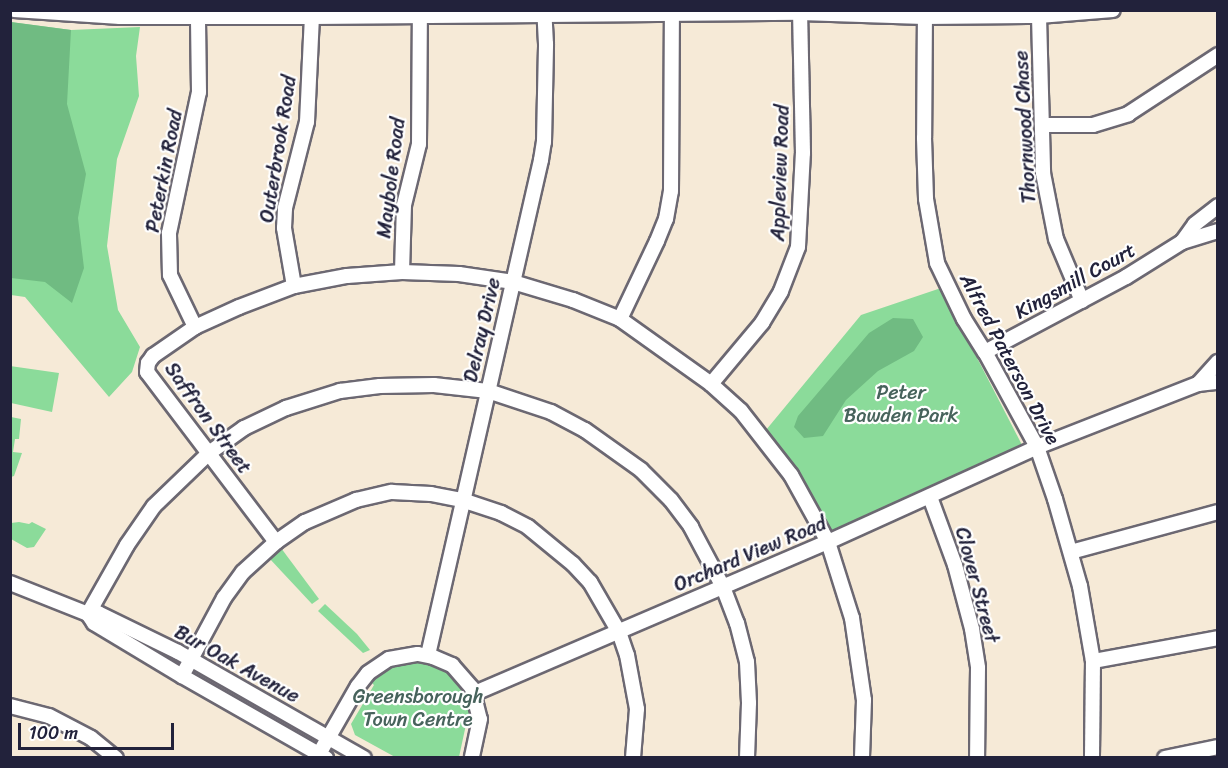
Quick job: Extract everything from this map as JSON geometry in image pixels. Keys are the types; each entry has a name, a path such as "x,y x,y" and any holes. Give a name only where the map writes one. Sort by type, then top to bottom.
{"street":[{"path":"14,10 120,17 800,12 1039,16 1113,10"},
{"name":"Appleview Road","path":"711,384 762,323 781,291 798,247 803,153 800,12"},
{"name":"Delray Drive","path":"428,656 544,142 546,44 544,13"},
{"path":"620,319 660,234 671,191 672,13"},
{"name":"Alfred Paterson Drive","path":"925,14 926,199 937,263 964,319 985,352 1037,447 1071,552 1093,661 1092,758"},
{"name":"Maybole Road","path":"402,272 404,205 419,144 420,16"},
{"name":"Thornwood Chase","path":"1039,16 1043,173 1056,239 1082,301"},
{"name":"Peterkin Road","path":"195,327 170,275 169,233 199,92 198,17"},
{"name":"Outerbrook Road","path":"294,286 284,228 285,208 307,122 312,17"},
{"path":"1043,125 1093,125 1128,114 1218,55"},
{"name":"Kingsmill Court","path":"1182,242 1195,224 1218,206"},
{"name":"Kingsmill Court","path":"985,352 1082,301 1182,242 1218,231"},
{"name":"Saffron Street","path":"276,542 147,372 148,363 153,356 195,327 239,307 294,286 347,276 402,272 459,274 513,282 573,300 620,319 711,384 741,411 791,476 828,542 852,618 864,700 862,758"},
{"path":"1198,384 1218,362"},
{"path":"1198,384 1218,382"},
{"name":"Orchard View Road","path":"475,693 828,542 1037,447 1198,384"},
{"path":"88,614 127,545 154,506 208,453 244,428 286,408 340,391 380,386 434,385 488,392 551,412 585,430 641,470 671,500 691,527 723,587 737,622 747,662 749,703 747,758"},
{"path":"182,676 224,598 243,572 276,542 305,522 335,508 392,492 431,494 462,500 501,513 528,527 553,546 590,582 619,632 632,672 637,709 633,758"},
{"name":"Clover Street","path":"930,497 956,565 972,629 978,668 977,758"},
{"path":"1071,552 1218,512"},
{"name":"Bur Oak Avenue","path":"10,583 88,614 98,613 191,659 364,758"},
{"name":"Bur Oak Avenue","path":"88,614 94,623 322,756"},
{"path":"1093,661 1218,638"},
{"path":"322,756 329,738 358,686 368,673 400,656 428,656 455,667 475,693 480,725 472,758"},
{"path":"10,706 49,716 91,738 116,758"},
{"path":"1165,758 1210,751"}],"green space":[{"path":"10,22 71,30 140,27 136,56 139,96 117,159 107,246 118,310 140,347 132,372 109,397 25,297 11,295"},
{"path":"11,22 71,30 67,104 86,174 78,218 84,268 72,303 45,282 11,278"},
{"name":"Peter Bawden Park","path":"941,288 1022,445 1018,450 832,532 794,468 766,430 861,315"},
{"path":"893,318 913,319 923,337 914,351 878,371 846,400 823,436 804,438 794,427 798,416 869,333"},
{"path":"10,366 59,373 52,412 11,403"},
{"path":"11,417 21,419 19,439 15,439 13,452 22,453 14,476 11,477"},
{"path":"32,522 46,529 34,547 27,548 11,539 11,523 29,524"},
{"path":"281,548 319,599 312,604 269,558"},
{"path":"325,604 357,634 370,650 363,653 318,611"},
{"name":"Greensborough Town Centre","path":"413,658 444,666 463,683 474,707 467,720 459,757 395,757 355,735 351,724 374,685 371,682 374,674 385,666"}]}
